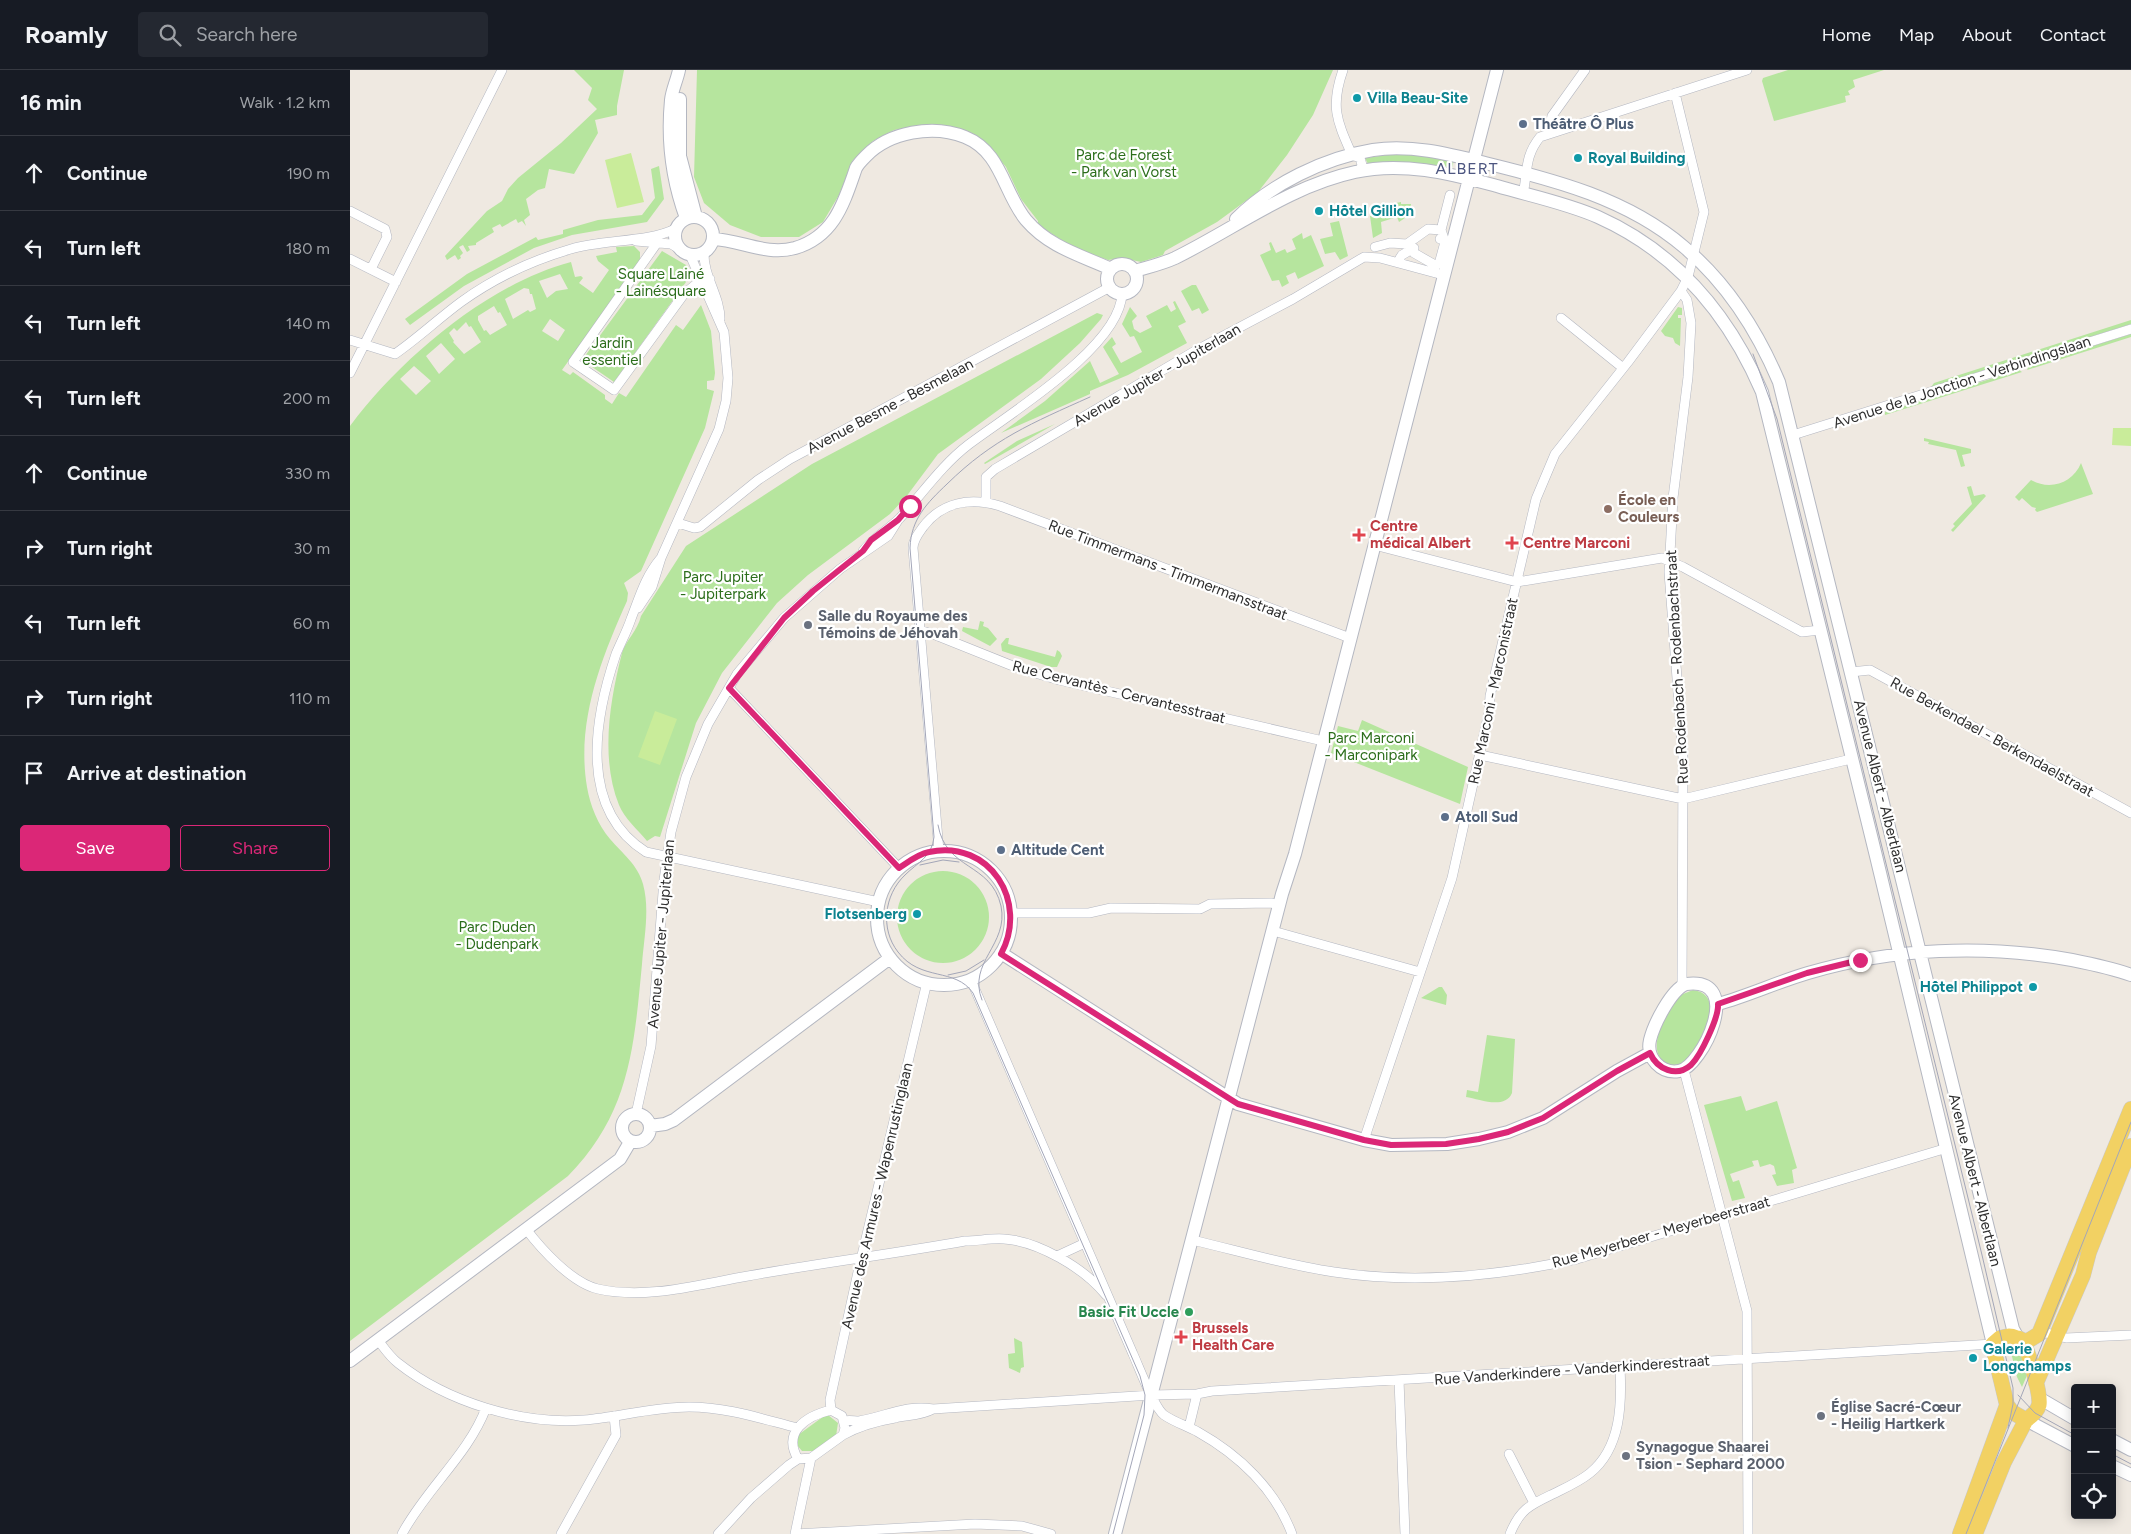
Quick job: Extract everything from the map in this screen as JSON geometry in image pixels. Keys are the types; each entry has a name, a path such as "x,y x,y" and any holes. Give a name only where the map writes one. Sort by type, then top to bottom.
{"main road":[{"path":"1115,1534 1273,931 1295,854 1374,545 1438,269 1469,179 1497,70"},
{"path":"678,76 680,156 691,218"},
{"path":"713,239 772,251 786,250 815,240 831,226 844,203 856,172 892,140 914,133 943,133 958,135 976,144 994,159 1019,210 1037,231 1068,252 1111,269"},
{"path":"1226,229 1267,194 1321,165 1352,155 1379,149 1419,150 1474,161"},
{"name":"Avenue Albert - Albertlaan","path":"1474,161 1569,186 1629,210 1658,227 1694,256 1724,288 1754,329 1779,382 2013,1329 2018,1338"},
{"path":"1135,271 1136,285 1130,291 1122,294 1110,287 1107,278 1111,269 1123,264 1135,271 1174,259 1226,229 1317,184 1360,171 1409,168 1469,179"},
{"name":"Avenue Albert - Albertlaan","path":"1469,179 1572,208 1624,230 1656,250 1688,277 1735,338 1762,392 1947,1148 1993,1344"},
{"path":"691,218 707,222 711,227 713,239 704,252 690,255 678,248 675,242 676,229 691,218"},
{"path":"939,851 968,855 988,866 1001,881 1011,913 1010,933 1001,954 984,972 971,980 952,985 927,982 905,972 890,958 879,932 879,902 886,885 899,868 925,853 939,851"},
{"path":"1718,1004 1807,973 1860,960 1921,952 1999,950 2070,960 2131,975"},
{"path":"1001,954 1238,1104 1364,1140 1391,1145 1425,1145 1479,1139 1508,1132 1543,1118 1617,1071 1650,1053"},
{"path":"650,1126 665,1124 674,1120 890,958"},
{"path":"1692,984 1705,987 1713,994 1718,1004 1717,1016 1697,1057 1684,1070 1672,1071 1662,1068 1653,1059 1650,1053 1652,1034 1672,994 1682,986 1692,984"},
{"path":"2036,1383 2057,1336 2128,1145 2131,1110"},
{"path":"636,1114 643,1116 650,1126 649,1135 642,1141 630,1142 624,1138 621,1126 624,1120 636,1114"},
{"path":"350,1361 620,1159 630,1142"},
{"path":"2071,1444 2012,1412 2007,1405 1993,1344 2005,1336 2013,1336 2026,1342 2039,1334 2128,1145"},
{"path":"1975,1534 2004,1462 2026,1420 2037,1409 2039,1398 2036,1383 2026,1351 2018,1338"},
{"path":"2039,1398 2071,1417"},
{"path":"1960,1534 2007,1405"},
{"path":"2116,1442 2131,1450"},
{"path":"2116,1468 2131,1475"}],"street":[{"path":"350,373 502,70"},
{"path":"1343,70 1336,95 1336,112 1340,131 1352,155 1360,158 1362,165 1360,171"},
{"path":"1551,131 1552,116 1585,70"},
{"path":"1523,194 1527,179 1524,173 1534,144 1540,137 1551,131 1747,70"},
{"path":"1675,93 1704,212 1688,277"},
{"path":"1441,235 1447,198"},
{"path":"350,211 384,229 387,236 371,269"},
{"path":"350,340 395,354 462,302 503,277 570,249 597,242 665,234 676,229"},
{"path":"1400,258 1428,229 1441,235 1445,242 1438,269 1414,254 1411,247"},
{"path":"623,239 671,244 678,248"},
{"path":"657,243 573,362 614,390 684,294 705,281"},
{"path":"1374,247 1390,243 1411,247"},
{"path":"704,252 705,281"},
{"path":"690,255 720,308 728,378 723,414 715,438 678,523 661,558 649,572 632,619 617,652 603,702 598,755 599,785 607,809 621,832 646,852 879,902"},
{"name":"Avenue Jupiter - Jupiterlaan","path":"986,502 986,477 995,469 1188,356 1293,299 1364,256 1438,269"},
{"path":"350,258 396,282"},
{"name":"Rue Marconi - Marconistraat","path":"1364,1140 1452,878 1480,754 1490,696 1536,499 1555,454 1681,291 1688,277"},
{"name":"Avenue Besme - Besmelaan","path":"678,523 694,528 700,527 744,491 790,459 1110,287"},
{"name":"Rue Rodenbach - Rodenbachstraat","path":"1681,291 1687,300 1691,323 1688,377 1673,498 1669,560 1682,729 1684,798 1682,986"},
{"name":"Avenue Jupiter - Jupiterlaan","path":"636,1114 651,1046 667,856 677,806 708,724 729,688 784,618 813,591 863,551 871,540 898,520 967,446 1011,417 1081,358 1110,326 1119,308 1122,294"},
{"path":"1561,318 1623,368"},
{"name":"Avenue de la Jonction - Verbindingslaan","path":"1793,436 2131,329"},
{"path":"939,851 912,548 922,528 936,513 950,506 965,502 986,502"},
{"name":"Rue Timmermans - Timmermansstraat","path":"986,502 1350,638"},
{"path":"1374,545 1518,582 1662,558 1669,560 1802,632 1820,630"},
{"name":"Rue Cervantès - Cervantesstraat","path":"919,630 1018,668 1059,680 1323,741"},
{"name":"Rue Berkendael - Berkendaelstraat","path":"1851,672 1870,670 2131,813"},
{"path":"729,688 899,868"},
{"path":"1480,754 1684,798 1852,759"},
{"path":"1011,913 1089,913 1111,908 1154,906 1164,910 1200,909 1210,904 1270,903 1280,905"},
{"path":"1273,931 1420,972"},
{"path":"971,980 1085,1243 1162,1414 1189,1427 1238,1459 1263,1484 1287,1520 1292,1534"},
{"name":"Avenue des Armures - Wapenrustinglaan","path":"832,1410 830,1400 927,982"},
{"path":"1684,1070 1747,1310 1748,1534"},
{"name":"Rue Meyerbeer - Meyerbeerstraat","path":"1192,1240 1296,1265 1334,1272 1412,1276 1463,1275 1530,1268 1577,1259 1947,1148"},
{"path":"526,1229 536,1242 566,1271 596,1288 629,1294 862,1259 965,1241 1004,1239 1032,1245 1057,1256 1097,1286 1110,1299"},
{"path":"1057,1256 1085,1243"},
{"path":"2039,1334 2047,1333 2080,1338 2131,1335"},
{"path":"378,1340 390,1356 412,1372 453,1394 486,1408 534,1419 566,1421 614,1416 642,1410 691,1407 731,1411 798,1428"},
{"name":"Rue Vanderkindere - Vanderkinderestraat","path":"933,1409 1993,1344"},
{"path":"1510,1534 1526,1507 1590,1473 1608,1452 1619,1417 1620,1367"},
{"path":"1399,1380 1405,1534"},
{"path":"1189,1427 1197,1394"},
{"path":"844,1421 858,1421 895,1411 922,1407 933,1409"},
{"path":"402,1534 422,1500 477,1431 486,1408"},
{"path":"718,1534 751,1498 798,1459 812,1458 843,1434 860,1427 896,1418 923,1414 933,1409"},
{"path":"798,1459 791,1447 792,1436 798,1428 822,1413 832,1410 842,1416 844,1421 843,1434"},
{"path":"561,1534 616,1435 614,1416"},
{"path":"1509,1454 1534,1503"},
{"path":"812,1458 795,1534 975,1524 1022,1526 1051,1534"}],"green space":[{"path":"574,70 624,70 617,115 595,120 598,133 574,174 549,169 545,188 538,190 526,199 530,215 524,220 526,226 522,221 518,223 516,219 502,227 500,224 492,228 494,232 476,243 476,245 468,246 470,250 467,252 463,245 459,247 463,253 460,256 461,258 458,260 455,255 447,260 445,256 487,211 502,201 508,189 518,178 561,143 597,109 588,100 592,88"},
{"name":"Parc de Forest - Park van Vorst","path":"697,70 1333,70 1313,115 1287,155 1258,192 1217,222 1165,251 1163,255 1141,262 1123,258 1108,260 1074,248 1038,225 1038,221 1021,199 1006,167 991,149 956,129 933,124 894,130 873,141 853,160 839,195 823,222 799,237 761,237 730,225 704,203 694,177"},
{"path":"1788,70 1884,70 1853,80 1855,87 1848,91 1850,95 1845,96 1846,102 1774,121 1762,81 1763,78"},
{"path":"631,153 644,202 617,208 605,160"},
{"path":"1401,153 1454,160 1452,168 1409,162 1368,164 1365,158"},
{"path":"659,166 664,199 647,222 572,235 534,248 464,286 410,325 405,319 467,274 536,237 538,240 563,234 563,230 598,220 642,215 655,198 651,169"},
{"path":"1401,202 1401,204 1411,204 1411,214 1399,222 1397,217 1381,222 1382,233 1373,238 1370,216 1379,215 1378,204 1394,203 1396,208 1396,203"},
{"path":"1339,221 1348,256 1340,260 1335,252 1325,254 1320,239 1333,236 1330,223"},
{"path":"1302,233 1303,239 1311,235 1324,266 1298,279 1295,272 1286,276 1289,283 1282,287 1279,280 1272,281 1260,255 1271,250 1269,243 1271,242 1276,253 1285,249 1287,253 1296,249 1292,239"},
{"name":"Parc Duden - Dudenpark","path":"634,246 640,252 640,261 562,370 570,375 573,372 605,395 605,399 612,404 619,393 626,397 676,325 683,330 701,305 711,331 715,373 714,380 707,381 707,389 714,391 705,428 641,571 624,583 628,593 627,601 600,668 588,715 584,763 590,801 598,821 610,839 641,877 646,903 645,934 636,1023 625,1078 617,1103 605,1128 589,1152 568,1176 350,1341 350,426 394,375 420,350 478,306 509,287 571,262 575,277 581,276 583,278 579,283 593,293 609,270 598,261 596,256 617,252 616,247","holes":["560,274 568,289 556,291 547,298 539,281","524,288 529,289 536,309 530,312 528,310 513,319 505,299","494,306 498,313 500,312 507,325 490,335 486,330 484,331 478,316","550,319 565,330 558,341 542,331","466,322 469,327 471,326 481,342 464,354 453,342 449,333 454,328 457,331","441,343 455,359 439,374 426,356","414,366 431,381 416,395 400,379"]},
{"name":"Square Lainé - Lainésquare","path":"662,251 686,265 689,271 686,282 614,382 582,360"},
{"path":"1196,285 1209,310 1202,314 1199,308 1192,311 1181,291"},
{"path":"1175,301 1186,322 1178,326 1187,343 1128,375 1090,391 1090,394 1001,433 1045,401 1090,361 1100,383 1119,374 1103,347 1112,337 1116,344 1112,347 1121,363 1142,352 1134,336 1130,337 1122,324 1130,307 1137,316 1132,321 1134,329 1140,333 1152,327 1146,316 1167,305 1171,312 1176,309 1173,302"},
{"path":"1678,307 1682,308 1682,315 1678,315 1678,318 1681,318 1680,346 1675,343 1673,338 1665,336 1661,331"},
{"name":"Parc Jupiter - Jupiterpark","path":"1097,313 1103,315 1101,319 1080,343 1041,379 938,454 906,497 890,514 808,575 777,603 722,673 696,723 660,837 655,836 647,841 624,815 613,787 608,749 611,709 624,648 641,616 686,546 812,464"},
{"path":"2131,320 2131,324 1931,387 1934,383"},
{"path":"2131,334 2131,337 2027,370 2029,366"},
{"path":"2019,370 2022,372 1885,415 1885,412 2006,374 2007,376"},
{"path":"1055,424 985,464 984,463 1017,441"},
{"path":"2113,428 2131,428 2131,446 2112,445"},
{"path":"1924,438 1971,449 1971,453 1962,455 1965,466 1961,467 1956,450 1928,444 1929,442 1924,441"},
{"path":"2081,463 2093,494 2037,512 2036,508 2032,507 2022,498 2019,501 2015,497 2031,480 2046,485 2053,485 2067,480"},
{"path":"1971,486 1974,496 1984,494 1986,496 1953,532 1951,530 1955,526 1953,524 1972,504 1967,487"},
{"path":"980,621 984,622 983,626 988,628 997,639 990,646 962,631 963,627 978,630"},
{"path":"1006,638 1009,638 1008,644 1055,657 1057,650 1062,656 1057,667 1051,667 1002,651 1001,644"},
{"path":"655,711 677,719 660,765 638,757"},
{"name":"Parc Marconi - Marconipark","path":"1362,720 1468,767 1460,804 1331,753 1338,726 1358,731"},
{"path":"943,871 961,874 976,884 986,899 989,917 986,935 976,950 961,960 943,963 925,960 910,950 900,935 897,917 900,899 910,884 925,874"},
{"path":"1442,987 1447,995 1446,1005 1421,998"},
{"path":"1693,990 1704,994 1709,1001 1708,1022 1698,1045 1686,1062 1670,1065 1661,1059 1658,1053 1658,1036 1669,1010 1678,996"},
{"path":"1487,1035 1515,1039 1512,1093 1504,1101 1491,1102 1466,1097 1467,1090 1478,1092"},
{"path":"1741,1096 1746,1111 1777,1101 1797,1168 1792,1170 1794,1183 1777,1186 1772,1175 1776,1174 1774,1166 1770,1164 1760,1167 1758,1160 1752,1161 1754,1166 1730,1174 1733,1182 1739,1180 1745,1198 1732,1201 1704,1105"},
{"path":"1014,1338 1022,1342 1024,1367 1021,1368 1020,1373 1009,1368 1008,1354 1015,1353"},
{"path":"2009,1344 2016,1345 2028,1373 2022,1387 2017,1377"},
{"path":"828,1415 838,1423 836,1436 813,1451 802,1451 797,1445 798,1435"}],"tram line":[{"path":"1753,354 1777,419 1982,1255 2013,1388 2013,1404 2008,1428"},
{"path":"1090,397 1014,433 981,455 964,468 933,498 921,512 913,528 910,548 934,837 933,844 924,859 905,875 893,892 887,912 887,923 892,943 907,961 927,971 957,980 966,985 973,993 1140,1376 1145,1395 1144,1415 1113,1534"},
{"path":"938,825 943,840 950,851 988,881 996,892 1001,906 1002,920 999,932 980,975 979,987 982,1000"},
{"path":"920,865 943,860 959,862"},
{"path":"948,975 966,971 984,960"},
{"path":"1966,1534 2131,1122"},
{"path":"2018,1395 2035,1413 2071,1433"},
{"path":"2116,1456 2131,1464"}],"place":[{"name":"Villa Beau-Site","path":"1357,98"},
{"name":"Théâtre Ô Plus","path":"1523,124"},
{"name":"Royal Building","path":"1578,158"},
{"name":"Hôtel Gillion","path":"1319,211"},
{"name":"École en Couleurs","path":"1608,509"},
{"name":"Centre médical Albert","path":"1359,535"},
{"name":"Centre Marconi","path":"1512,543"},
{"name":"Salle du Royaume des Témoins de Jéhovah","path":"808,625"},
{"name":"Atoll Sud","path":"1445,817"},
{"name":"Altitude Cent","path":"1001,850"},
{"name":"Flotsenberg","path":"917,914"},
{"name":"Hôtel Philippot","path":"2033,987"},
{"name":"Basic Fit Uccle","path":"1189,1312"},
{"name":"Brussels Health Care","path":"1181,1337"},
{"name":"Galerie Longchamps","path":"1973,1358"},
{"name":"Église Sacré-Cœur - Heilig Hartkerk","path":"1821,1416"},
{"name":"Synagogue Shaarei Tsion - Sephard 2000","path":"1626,1456"}],"district":[{"name":"ALBERT","path":"1467,168"}],"route":[{"path":"910,506 898,520 871,540 863,551 813,591 784,618 737,674 729,688 742,699 899,868 925,853 948,850 968,855 988,866 1001,881 1011,913 1010,933 1001,954 1238,1104 1364,1140 1391,1145 1416,1146 1479,1139 1508,1132 1543,1118 1617,1071 1650,1053 1656,1064 1662,1068 1672,1071 1684,1070 1697,1057 1717,1016 1718,1004 1807,973 1860,960"}],"park label":[{"name":"Jardin essentiel","path":"612,352"}]}
